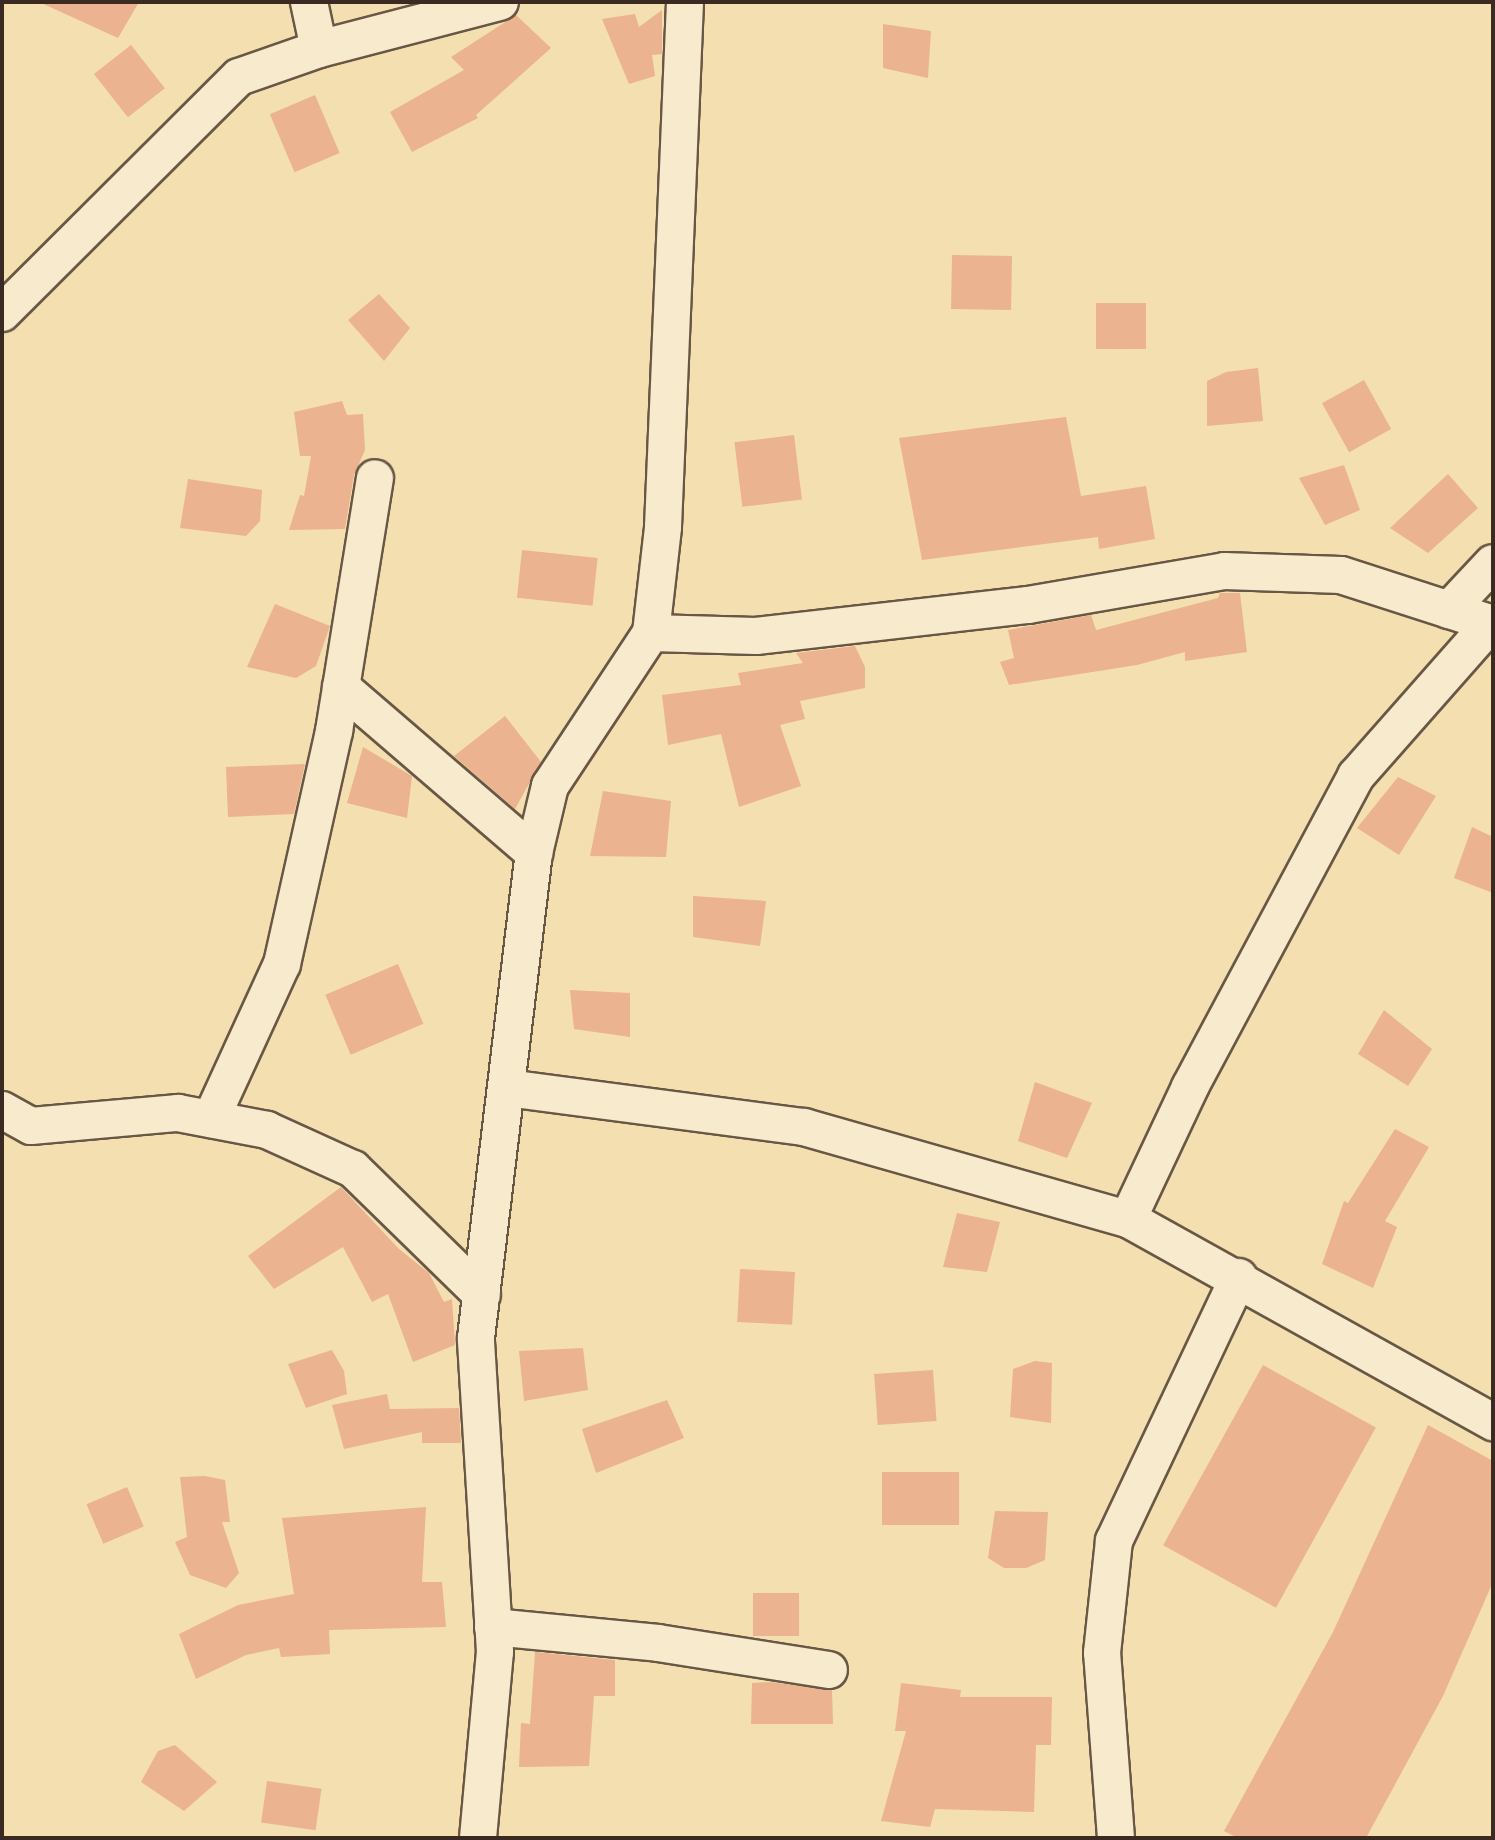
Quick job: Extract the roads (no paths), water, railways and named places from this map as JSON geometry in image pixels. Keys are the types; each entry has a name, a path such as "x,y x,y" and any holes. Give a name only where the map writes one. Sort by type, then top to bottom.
{"street":[{"path":"309,2 319,49"},
{"path":"2,313 239,77 319,49 500,2"},
{"path":"478,1838 493,1627 476,1338 534,853 550,786 651,633 663,527 685,2"},
{"path":"211,1119 282,964 341,687 375,478"},
{"path":"1449,610 1493,563"},
{"path":"651,633 771,634 1028,605 1224,571 1341,575 1492,623 1356,776 1190,1087 1128,1219"},
{"path":"341,687 534,853"},
{"path":"507,1088 804,1127 1128,1219 1239,1277 1493,1422"},
{"path":"2,1110 31,1126 178,1113 267,1130 353,1169 482,1295"},
{"path":"1116,1838 1102,1653 1114,1541 1239,1277"},
{"path":"493,1627 658,1643 829,1670"}]}
